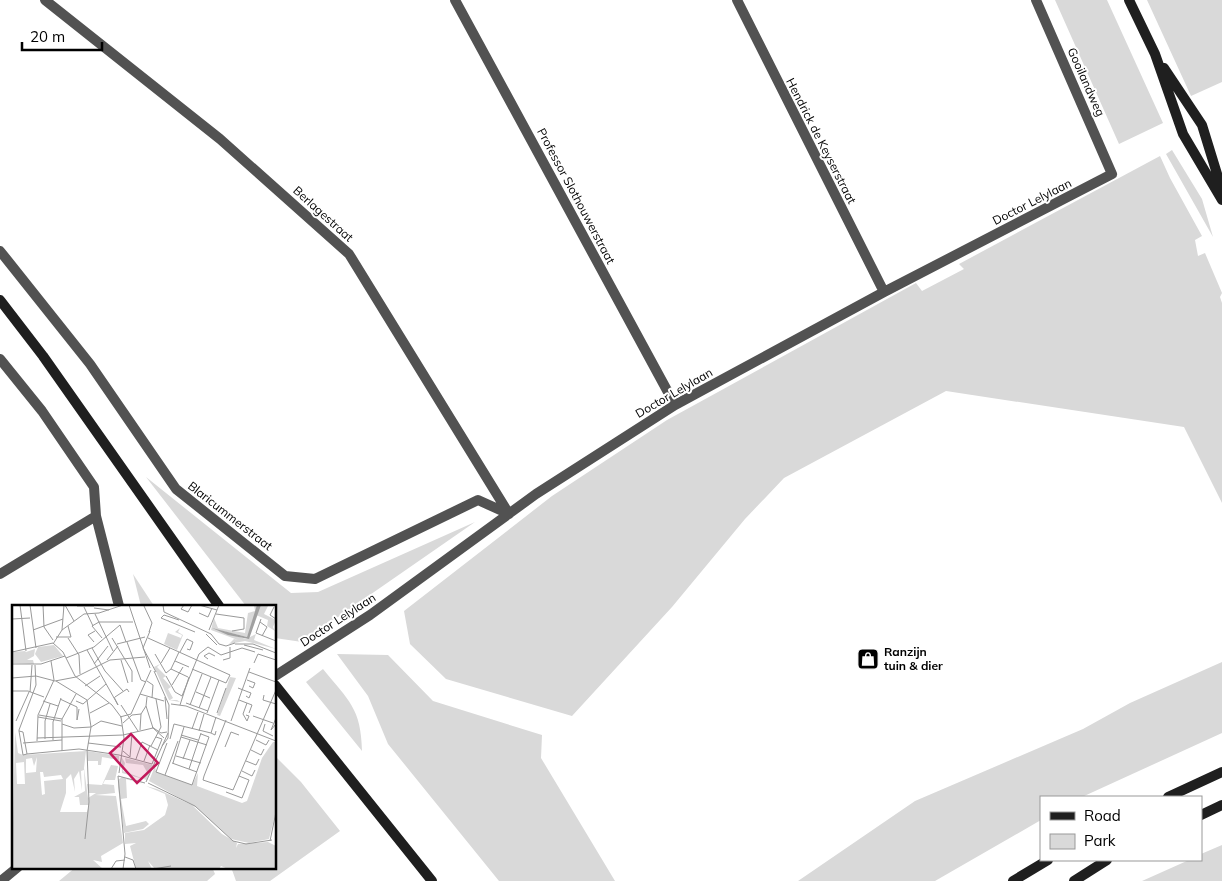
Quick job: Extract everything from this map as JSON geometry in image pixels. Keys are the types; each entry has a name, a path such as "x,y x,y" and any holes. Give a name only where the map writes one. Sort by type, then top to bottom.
{"main road":[{"path":"1129,0 1155,54 1183,134 1222,200"},
{"path":"1155,54 1202,125 1222,190"},
{"path":"0,300 48,364 218,605"},
{"path":"276,685 369,806 420,864 432,881"},
{"path":"1170,796 1222,772"},
{"path":"1202,815 1222,805"},
{"path":"1013,881 1046,861"},
{"path":"1074,881 1105,861"},
{"path":"420,864 440,881"}],"street":[{"name":"Berlagestraat","path":"45,0 220,139 349,254 508,514"},
{"name":"Professor Slothouwerstraat","path":"455,0 675,405"},
{"name":"Hendrick de Keyserstraat","path":"737,0 884,292"},
{"name":"Gooilandweg","path":"1036,0 1112,174"},
{"name":"Doctor Lelylaan","path":"276,675 370,615 536,494 675,405 884,292 1112,174"},
{"name":"Blaricummerstraat","path":"0,251 90,364 176,489 285,576 315,579 478,500 508,514"},
{"path":"0,359 42,411 94,487 96,516 119,605"},
{"path":"0,574 96,516"},
{"path":"0,881 17,868"}],"green space":[{"path":"1055,0 1107,0 1163,123 1119,144"},
{"path":"1147,0 1222,0 1222,82 1191,96"},
{"path":"1172,150 1202,199 1213,237 1166,154"},
{"path":"1160,156 1202,236 1195,240 1198,256 1205,253 1222,293 1220,297 1222,303 1222,503 1184,427 946,391 784,478 745,519 672,607 572,716 446,679 410,644 404,611 552,496 667,420 916,283 922,291 964,269 959,264"},
{"path":"146,477 291,593 318,592 475,522 302,642 276,638 276,605 245,605"},
{"path":"133,574 153,605 141,605"},
{"path":"337,654 388,655 433,701 542,735 541,758 615,881 499,881 388,744 368,696"},
{"path":"1222,662 1222,733 1084,796 1040,796 1040,821 935,881 798,881 915,801 1083,729 1130,703"},
{"path":"323,669 352,706 359,725 362,751 306,682"},
{"path":"276,757 301,782 340,831 270,881 236,881 231,868 276,868"},
{"path":"1222,845 1222,881 1142,881 1187,861 1202,861 1202,854"},
{"path":"75,868 212,868 215,874 207,881 59,881"}],"place":[{"name":"Ranzijn tuin & dier","path":"868,659"}]}
